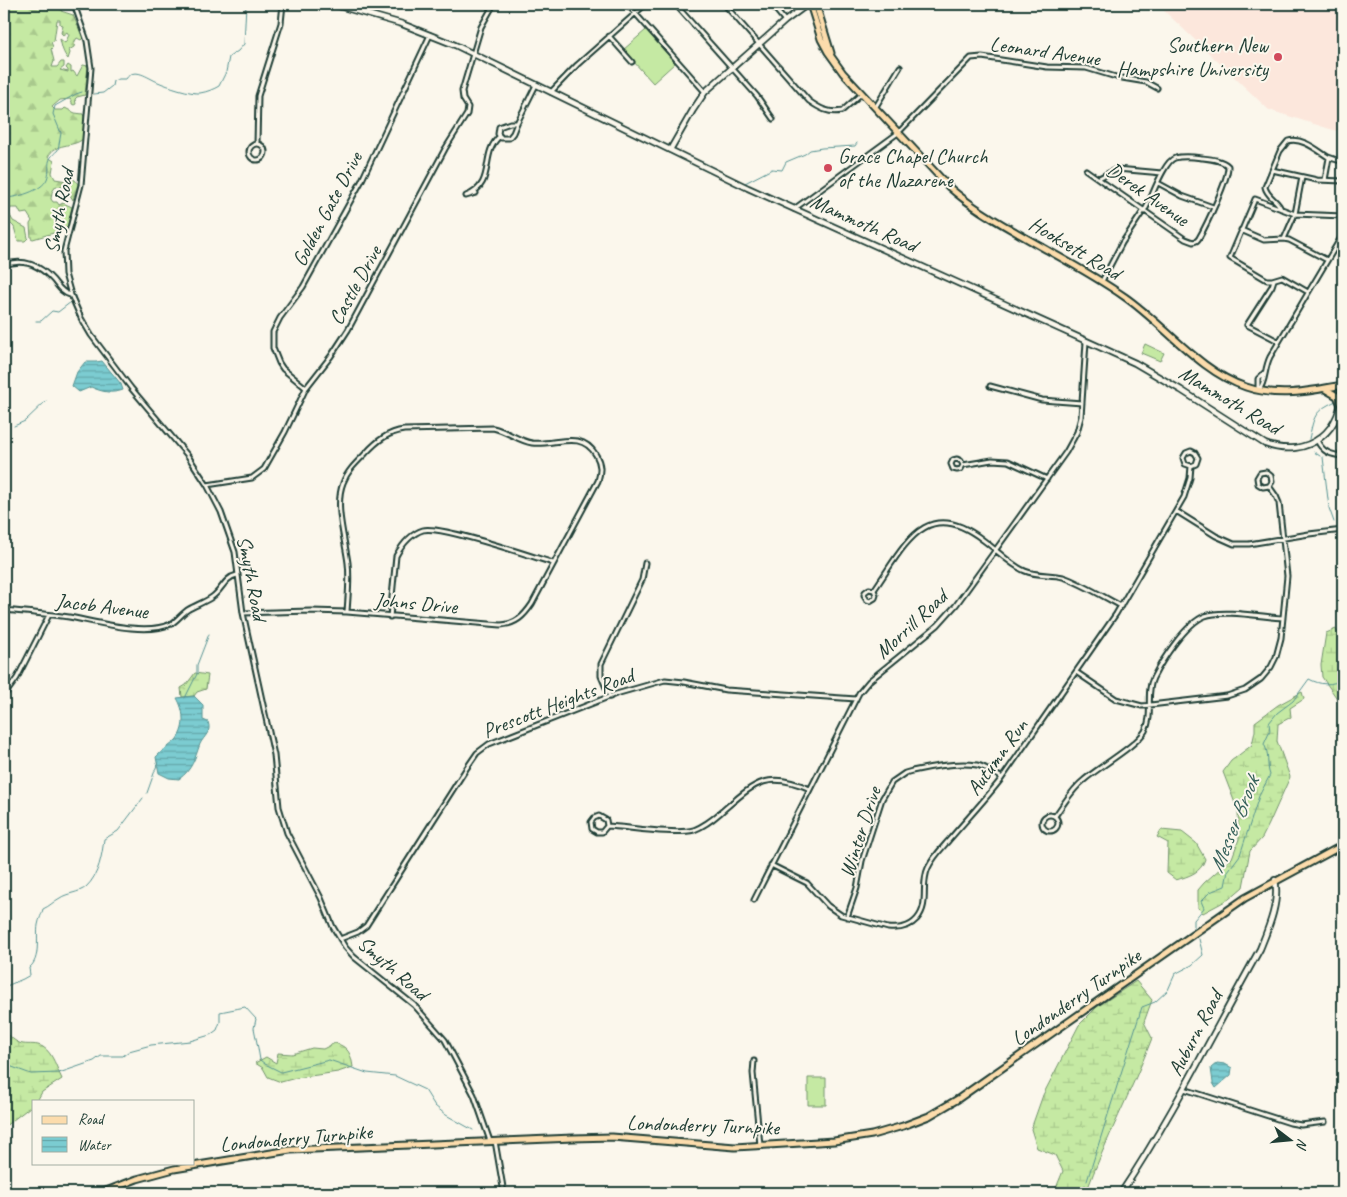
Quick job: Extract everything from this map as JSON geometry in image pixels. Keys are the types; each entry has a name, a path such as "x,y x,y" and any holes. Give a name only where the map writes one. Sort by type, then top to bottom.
{"main road":[{"name":"Mammoth Road","path":"332,4 430,34 793,209 1155,374 1265,444 1277,448 1290,449 1302,447 1317,440 1332,425 1342,403 1342,385"},
{"path":"670,150 705,92 785,20 809,4"},
{"name":"Hooksett Road","path":"809,4 821,39 843,73 898,134 949,187 968,203 1102,282 1138,306 1218,373 1237,384 1258,391 1288,394 1342,385"},
{"name":"Hooksett Road","path":"816,4 831,54"},
{"path":"1325,388 1337,396 1342,403"},
{"name":"Londonderry Turnpike","path":"101,1193 137,1179 174,1169 290,1150 612,1137 735,1147 834,1141 866,1136 903,1126 938,1111 984,1082 1245,898 1343,844"},
{"name":"Auburn Road","path":"1121,1193 1148,1153 1260,949 1276,899 1275,880"}],"street":[{"name":"Smyth Road","path":"74,4 87,41 91,63 81,185 64,253 65,274 71,295 91,335 131,388 184,450 207,485 221,512 234,552 243,614 270,738 279,807 283,822 340,939 354,957 414,1005 445,1040 474,1095 493,1141 504,1193"},
{"path":"257,144 258,96 281,23 283,4"},
{"name":"Castle Drive","path":"207,485 244,480 258,474 274,453 306,388 348,330 445,149 464,120 468,109 467,103 463,99 462,91 482,27 494,4"},
{"path":"628,4 705,92"},
{"path":"551,92 563,78 646,4"},
{"path":"676,4 757,96 773,119"},
{"path":"724,4 809,101 824,110 842,111 861,94"},
{"path":"771,4 785,20"},
{"name":"Golden Gate Drive","path":"306,388 283,369 279,363 273,348 273,332 280,318 303,287 361,182 430,34"},
{"path":"609,36 632,62"},
{"name":"Leonard Avenue","path":"898,134 967,60 974,57 1047,67 1086,68 1116,77 1146,82 1158,88"},
{"path":"875,108 900,67"},
{"path":"517,123 501,126 498,131 500,136 504,139 509,138 513,133 536,85"},
{"path":"793,209 898,134"},
{"path":"476,193 486,176 491,150 495,141 500,136"},
{"path":"1281,209 1279,204 1266,191 1265,187 1284,144 1291,140 1309,145 1330,158 1343,162"},
{"path":"257,144 262,146 265,152 262,159 257,160 252,159 249,154 252,146 257,144"},
{"path":"1102,282 1122,243 1144,210 1166,164 1176,158 1206,158 1228,166 1227,174 1213,208 1158,184"},
{"path":"1324,180 1330,158"},
{"path":"1099,178 1117,169 1162,173"},
{"name":"Derek Avenue","path":"1086,170 1185,239 1193,242 1199,238 1213,208"},
{"path":"1272,170 1302,177 1343,180"},
{"path":"1284,239 1295,214 1302,177"},
{"path":"1308,292 1282,277 1269,280 1230,258 1254,199 1295,214 1343,216"},
{"path":"1241,230 1264,240 1284,239 1327,260"},
{"path":"1258,391 1264,382 1267,362 1278,341 1343,234"},
{"path":"4,265 15,261 22,261 36,266 49,276 64,293 71,295"},
{"path":"1274,280 1247,325 1278,341"},
{"name":"Morrill Road","path":"754,900 856,699 869,682 946,616 1074,439 1079,424 1082,403 1086,342"},
{"path":"990,386 1042,400 1082,403"},
{"name":"Johns Drive","path":"243,614 310,611 347,612 501,626 509,625 520,620 526,614 598,481 600,466 596,455 586,444 575,440 526,442 501,429 493,428 397,431 383,437 352,467 342,484 340,510 349,582 347,612"},
{"path":"1317,440 1319,446 1326,452 1343,456"},
{"name":"Autumn Run","path":"771,865 807,883 834,911 847,917 896,929 911,925 924,906 928,868 942,849 986,800 1121,606 1187,490 1192,466 1196,464 1198,458 1196,454 1190,451 1183,458 1185,464 1192,466"},
{"path":"962,465 992,460 1008,461 1046,479"},
{"path":"1266,472 1271,476 1272,482 1269,486 1263,487 1258,484 1257,478 1260,473 1266,472"},
{"path":"1076,672 1116,699 1135,705 1227,696 1245,690 1264,676 1276,657 1281,638 1287,576 1279,503 1269,486"},
{"path":"1176,511 1216,536 1234,544 1249,544 1343,530"},
{"path":"874,590 912,537 924,528 946,522 961,525 974,533 1015,566 1025,571 1063,577 1121,606"},
{"path":"390,616 396,556 410,537 423,530 443,530 553,563"},
{"path":"610,697 601,676 601,664 642,580 645,562"},
{"name":"Jacob Avenue","path":"4,610 138,629 152,629 169,624 189,609 210,599 230,576 237,575"},
{"path":"1055,816 1082,781 1145,730 1149,718 1152,678 1185,631 1197,620 1205,615 1220,613 1283,618"},
{"path":"4,696 17,678 49,615"},
{"name":"Prescott Heights Road","path":"340,939 358,932 369,922 444,801 482,748 510,735 610,697 646,685 672,680 726,690 856,699"},
{"name":"Winter Drive","path":"847,917 856,893 860,865 880,806 892,782 905,773 912,771 962,765 978,765 1002,778"},
{"path":"607,826 686,831 708,823 746,791 759,783 782,779 810,789"},
{"path":"1048,815 1055,816 1058,826 1051,831 1046,830 1042,823 1044,818 1048,815"},
{"path":"602,817 606,820 607,826 604,830 597,832 591,827 591,822 594,818 602,817"},
{"path":"754,1062 753,1073 760,1146"},
{"path":"1184,1089 1291,1123 1301,1125 1325,1122"}],"shaded area":[{"name":"Southern New Hampshire University","path":"1157,4 1343,4 1343,133 1269,110"}],"green space":[{"path":"4,4 69,4 63,6 61,11 73,15 83,38 81,40 77,38 74,47 69,50 68,59 60,39 65,43 69,35 67,32 63,35 61,33 63,25 60,24 60,20 57,20 54,41 51,42 54,61 52,67 57,67 61,62 64,62 64,67 60,70 68,72 66,68 68,65 71,67 71,72 73,71 77,76 83,65 88,66 85,95 77,97 75,99 76,104 74,105 70,99 60,100 52,107 55,110 63,110 65,108 75,113 83,114 84,117 83,139 74,144 55,149 48,157 54,161 52,173 55,179 67,181 71,179 75,180 78,184 73,200 70,190 64,187 56,186 52,192 51,199 53,202 57,202 59,205 63,203 72,207 67,229 33,239 31,238 30,224 32,221 27,213 21,214 18,208 11,208 8,212 13,221 26,228 28,238 25,241 18,241 14,227 7,220 4,220"},
{"path":"646,30 675,63 653,83 623,50"},
{"path":"1145,344 1164,353 1160,361 1141,353"},
{"path":"1336,629 1343,645 1343,707 1322,677 1321,665 1326,633"},
{"path":"195,673 208,675 206,689 197,692 194,696 182,697 181,688 186,685"},
{"path":"1302,692 1304,699 1290,708 1291,717 1278,724 1277,741 1290,777 1262,838 1250,851 1243,887 1229,899 1203,913 1198,908 1198,890 1232,858 1239,839 1238,811 1223,772 1231,761 1252,745 1255,722 1278,705"},
{"path":"1161,830 1182,832 1196,843 1205,859 1201,868 1190,875 1176,880 1167,873 1168,843 1157,837"},
{"path":"1136,981 1152,1000 1144,1022 1152,1038 1086,1193 1054,1193 1063,1171 1055,1155 1037,1148 1031,1129 1043,1095 1079,1025 1097,1007"},
{"path":"4,1030 17,1042 43,1047 52,1057 62,1079 42,1092 38,1100 32,1100 32,1106 4,1127"},
{"path":"335,1043 343,1046 348,1051 353,1067 338,1072 281,1082 268,1077 263,1068 255,1063 266,1057 276,1063 278,1053 292,1054 312,1048 323,1049"},
{"path":"808,1078 826,1078 826,1105 808,1105"}],"water":[{"path":"102,361 121,384 123,390 107,392 91,387 79,392 72,386 77,372 85,362"},
{"path":"194,696 203,705 203,720 208,722 209,729 187,772 179,779 169,778 159,773 156,757 177,739 182,729 183,718 177,698"},
{"path":"1217,1063 1225,1064 1232,1068 1231,1075 1216,1088 1213,1083 1211,1068"}],"waterway":[{"path":"94,94 103,93 112,86 113,81 126,79 133,73 141,74 167,86 196,93 203,93 219,86 226,72 229,57 244,44 246,4"},
{"path":"4,198 28,193 40,187 47,179 49,161 58,150 61,133 53,114 55,106 82,92"},
{"path":"745,183 772,169 782,170 786,162 810,150 855,146 857,143"},
{"path":"36,321 41,321 52,311 58,312 71,302"},
{"path":"14,426 25,421 46,401"},
{"name":"Messer Brook","path":"1309,439 1316,415 1323,408 1336,401"},
{"name":"Messer Brook","path":"1314,452 1320,456"},
{"name":"Messer Brook","path":"1323,457 1329,508 1334,522"},
{"path":"185,698 197,674 197,665 209,634"},
{"name":"Messer Brook","path":"1194,928 1194,920 1204,908 1201,901 1210,892 1225,886 1228,871 1240,855 1259,796 1270,775 1264,744 1270,731 1269,723 1277,713 1293,701 1309,679 1317,683 1326,684 1335,683 1343,679"},
{"path":"147,793 158,762"},
{"path":"4,987 30,975 29,968 37,954 38,925 43,909 63,896 86,887 94,877 99,864 104,839 118,831 143,798"},
{"name":"Messer Brook","path":"1087,1181 1142,1007 1155,1002 1168,990 1175,974 1192,965 1203,955 1199,939"},
{"path":"4,1064 31,1074 59,1073 94,1061 101,1056 123,1056 129,1051 151,1045 190,1041 210,1035 217,1030 220,1022 220,1012 245,1007 256,1019 254,1028 260,1060 265,1064 281,1072 329,1060 367,1073 395,1076 425,1090 435,1106 446,1115 473,1130"},
{"name":"Messer Brook","path":"1082,1193 1085,1185"}],"place":[{"name":"Southern New Hampshire University","path":"1278,57"},
{"name":"Grace Chapel Church of the Nazarene","path":"828,168"}]}
